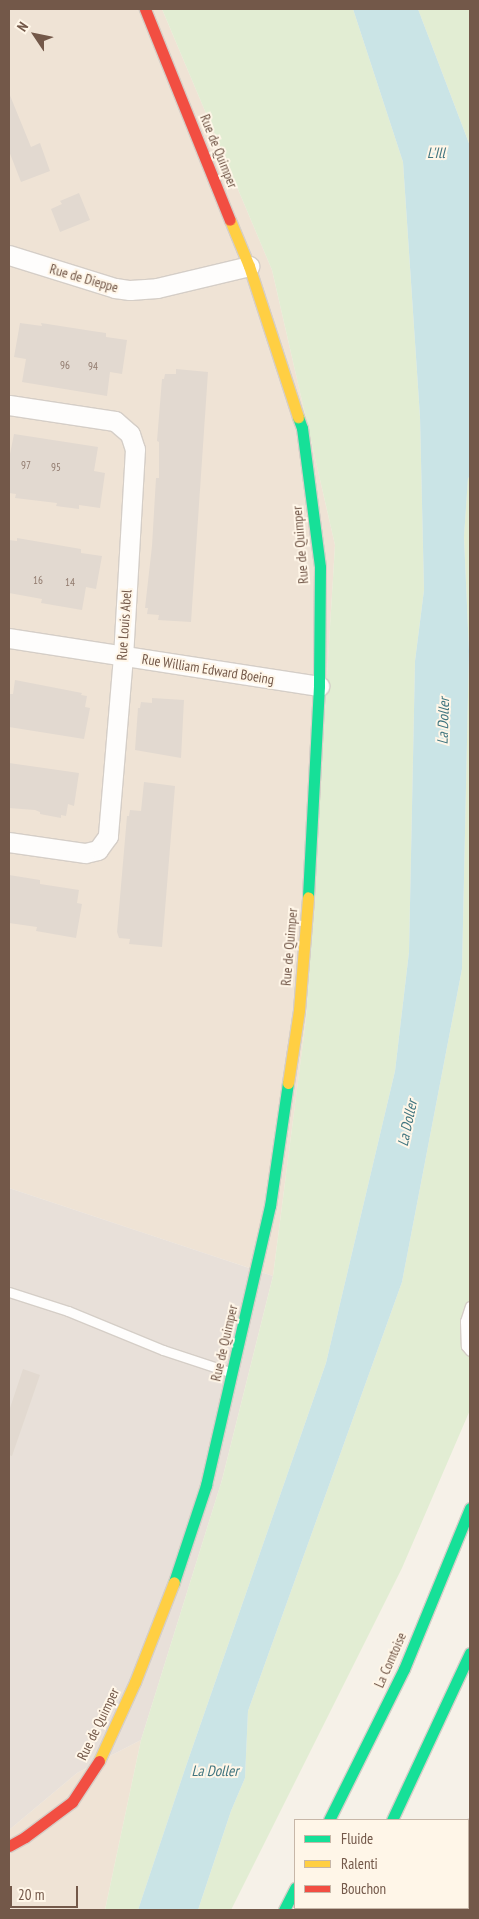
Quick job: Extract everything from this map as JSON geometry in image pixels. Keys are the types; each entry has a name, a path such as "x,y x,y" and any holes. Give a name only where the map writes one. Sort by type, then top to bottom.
{"main road":[{"name":"Rue de Quimper","path":"9,1846 25,1837 72,1802 101,1757 135,1682 172,1587 206,1485 270,1206 299,1010 312,847 319,686 320,567 302,428 249,266 145,9"},
{"name":"La Comtoise","path":"329,1819 404,1669 470,1508"},
{"path":"392,1819 470,1653"},
{"path":"284,1910 294,1890"}],"street":[{"name":"Rue de Dieppe","path":"9,255 115,288 130,290 157,288 249,266"},
{"name":"Rue Louis Abel","path":"9,405 115,422 130,434 136,449 123,656 108,836 98,850 85,853 9,842"},
{"name":"Rue William Edward Boeing","path":"9,638 319,686"}],"lane":[{"path":"9,1292 68,1312 163,1350 232,1373"},
{"path":"470,1306 465,1321 466,1346 470,1351"}],"shaded area":[{"path":"9,9 162,9 272,270 335,545 306,1019 273,1276 9,1188"},
{"path":"9,1188 273,1276 222,1480 141,1740 77,1773 9,1830"},
{"path":"141,1740 105,1910 9,1910 9,1830 77,1773"}],"green space":[{"path":"162,9 353,9 403,162 420,417 424,590 415,661 409,952 395,1071 326,1363 138,1910 105,1910 141,1740 222,1480 273,1276 306,1019 335,545 272,270"},
{"path":"418,9 470,9 470,146"},
{"path":"470,477 470,1410 402,1568 231,1910 198,1910 231,1811 245,1778 248,1711 402,1282 462,969 469,651 464,536 468,478"}],"water":[{"name":"La Doller","path":"353,9 418,9 470,146 470,477 468,478 464,537 469,651 462,969 402,1282 248,1711 245,1778 231,1811 198,1910 138,1910 326,1363 395,1071 409,952 415,661 424,590 420,417 403,162"}],"building":[{"path":"9,93 31,147 40,143 50,171 21,182 9,151"},
{"path":"79,193 90,220 60,232 51,209 62,204 60,201"},
{"path":"20,323 42,326 41,323 106,333 106,337 127,340 122,374 110,372 107,396 22,382 26,359 14,357"},
{"path":"176,369 208,372 191,622 158,620 159,615 147,614 148,608 145,608 152,546 156,478 159,478 159,442 157,441 162,379 164,379 165,374 176,374"},
{"path":"14,434 98,447 94,471 105,473 100,508 79,505 79,509 56,506 57,503 15,498 16,494 9,493 9,459"},
{"path":"17,538 81,549 81,553 102,556 96,589 86,587 82,610 41,603 42,599 9,593 9,540 17,541"},
{"path":"15,680 82,693 81,695 87,696 85,707 90,708 84,739 9,727 9,694 13,694"},
{"path":"152,698 184,700 181,758 135,750 138,708 140,708 141,702 152,703"},
{"path":"9,763 79,773 74,806 68,804 66,816 61,815 61,818 40,814 40,812 35,810 9,808"},
{"path":"144,782 175,786 162,947 129,944 130,939 119,938 117,932 127,816 129,816 130,810 141,811"},
{"path":"9,875 40,880 40,884 79,890 77,903 82,904 76,938 36,931 37,927 9,923"},
{"path":"23,1369 40,1375 12,1456 9,1455 9,1411"}],"traffic: fast":[{"path":"298,417 302,428 320,567 319,686 308,897"},
{"path":"174,1582 206,1485 270,1206 288,1083"},
{"path":"329,1819 404,1669 470,1508"},
{"path":"392,1819 470,1653"},
{"path":"284,1910 294,1890"}],"traffic: slow":[{"path":"230,220 249,266 298,417"},
{"path":"288,1083 299,1010 308,897"},
{"path":"99,1761 135,1682 174,1582"}],"traffic: jam":[{"path":"145,9 230,220"},
{"path":"9,1846 25,1837 72,1802 99,1761"}],"water label":[{"name":"L'Ill","path":"436,153"}]}
